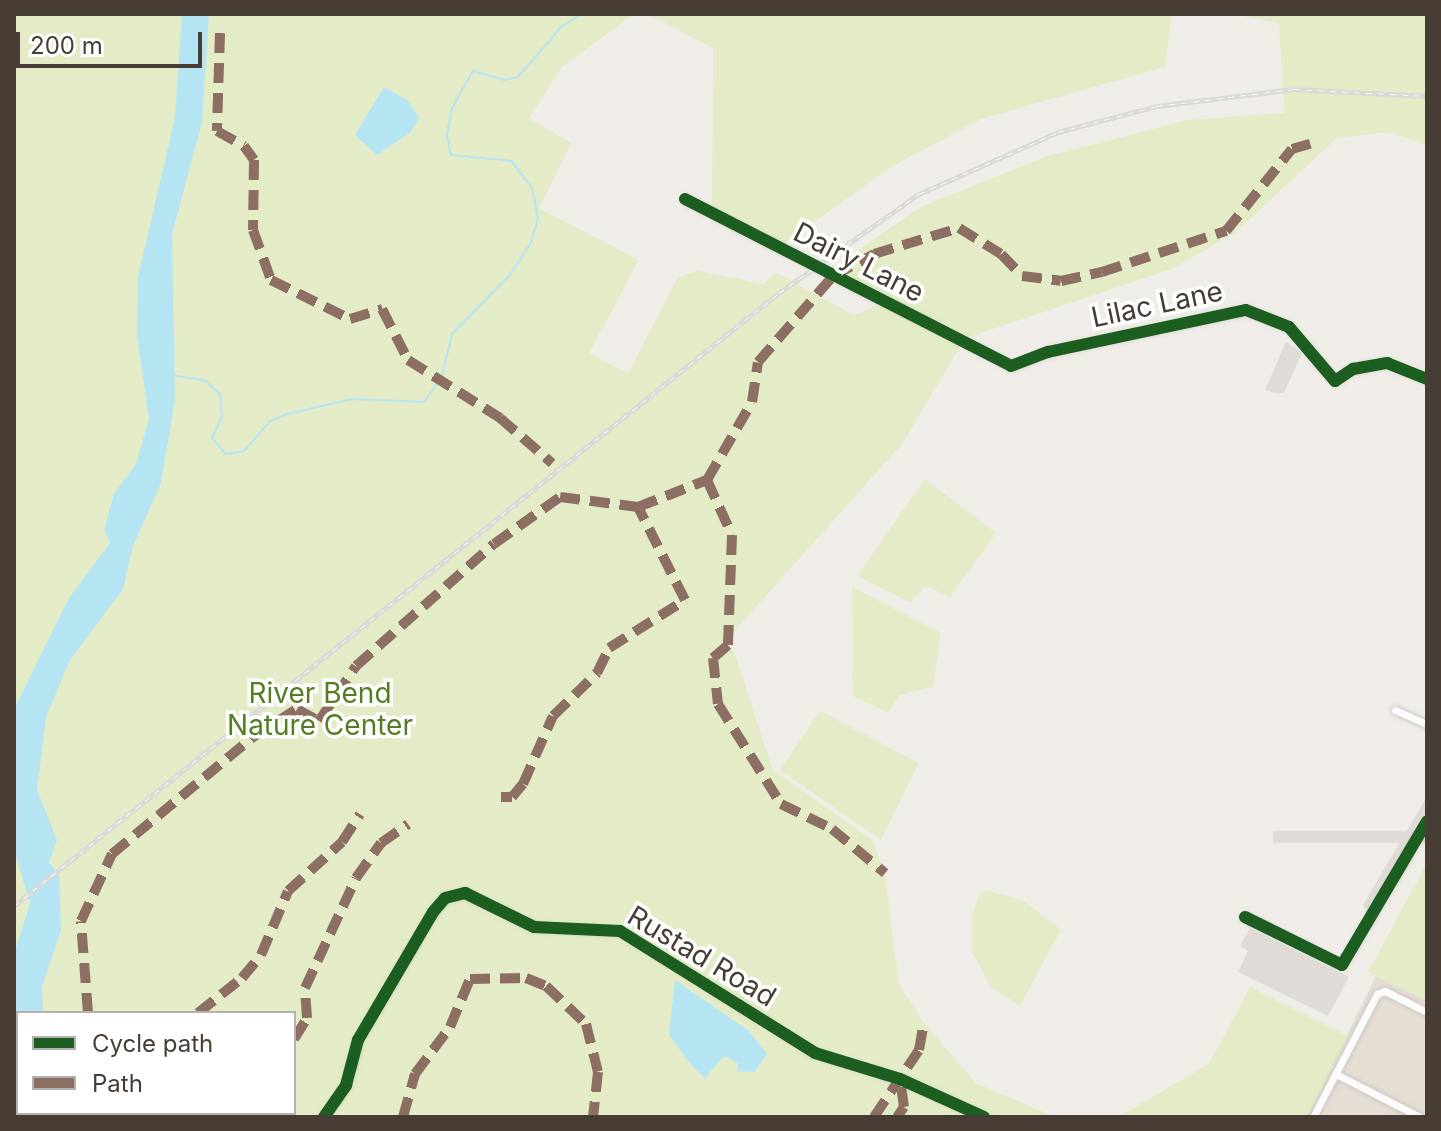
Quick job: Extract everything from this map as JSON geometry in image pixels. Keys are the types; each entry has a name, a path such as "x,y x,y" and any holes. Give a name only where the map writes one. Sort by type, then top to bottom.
{"street":[{"name":"Dairy Lane","path":"685,199 1011,366"},
{"name":"Lilac Lane","path":"1011,366 1048,352 1246,310 1289,327 1335,381 1353,369 1387,363 1427,379"},
{"path":"1395,710 1427,724"},
{"path":"1245,917 1342,965 1427,821"},
{"name":"Rustad Road","path":"324,1117 346,1085 358,1040 433,912 445,898 465,893 534,927 620,931 815,1053 900,1079 984,1117"},
{"path":"1313,1117 1381,992 1427,1012"},
{"path":"1336,1074 1420,1117"}],"shaded area":[{"path":"1286,342 1302,353 1284,393 1265,390"},
{"path":"1426,798 1427,812 1367,913 1363,905"},
{"path":"1273,831 1427,831 1427,843 1273,843"},
{"path":"1250,928 1349,977 1328,1016 1238,972 1248,951 1240,946"},
{"path":"1376,976 1427,1001 1427,1117 1307,1117"}],"green space":[{"name":"River Bend Nature Center","path":"14,14 634,14 562,67 529,118 571,143 539,208 639,260 589,353 628,373 678,277 697,271 763,284 776,273 854,315 885,302 963,342 902,444 729,637 773,770 872,840 885,873 899,984 924,1023 976,1083 1055,1117 14,1117"},
{"path":"648,14 1172,14 1165,67 981,119 889,168 784,244 712,208 713,48"},
{"path":"1233,14 1427,14 1427,145 1388,132 1337,138 1236,232 1172,269 966,338 830,269 921,207 1047,156 1188,120 1284,113 1279,23"},
{"path":"925,479 996,533 950,597 926,586 910,602 857,576"},
{"path":"852,587 941,633 933,687 900,695 888,713 853,696"},
{"path":"820,711 919,763 881,840 780,770"},
{"path":"1427,863 1427,1001 1368,972"},
{"path":"988,891 1024,901 1061,930 1020,1006 991,987 972,952 972,915 980,893"},
{"path":"1250,987 1348,1036 1307,1117 1118,1117 1209,1064"}],"water":[{"path":"182,14 209,14 202,122 172,234 175,400 161,483 133,546 123,589 70,660 46,717 37,790 57,840 49,862 59,876 61,930 42,987 43,1011 16,1011 14,1035 14,954 30,903 14,850 14,709 69,598 110,543 104,530 114,494 136,464 149,419 137,335 138,277 175,118"},
{"path":"384,87 407,100 419,118 411,132 377,155 355,135"},
{"path":"675,980 749,1031 767,1054 754,1072 737,1071 738,1063 724,1056 705,1078 692,1066 669,1035"}],"waterway":[{"path":"171,375 204,380 220,394 222,416 212,438 226,454 244,451 270,421 287,414 352,399 424,402 442,376 452,334 510,275 531,243 538,218 532,188 512,161 451,155 447,135 452,108 473,71 504,80 518,77 562,26 582,14"}],"railway":[{"path":"14,906 779,293 919,194 1058,132 1157,106 1294,89 1427,96"}],"marked path":[{"path":"220,33 217,131 244,146 254,160 253,230 271,280 350,319 382,309 408,360 500,418 552,463"},
{"path":"88,1011 81,921 112,854 253,737 297,709 319,721 356,666 494,544 560,497 638,507 707,480 752,402 758,362 833,276 874,254 959,228 1001,254 1022,276 1061,281 1102,272 1226,231 1292,149 1310,144"},
{"path":"707,480 732,535 728,645 713,658 718,704 781,804 832,829 885,873"},
{"path":"501,797 512,797 523,784 553,716 597,673 609,648 685,600 638,507"},
{"path":"201,1011 242,978 261,955 288,891 342,842 360,814"},
{"path":"296,1036 307,1018 305,988 356,878 381,843 408,824"},
{"path":"403,1117 415,1074 450,1027 470,979 526,978 546,986 586,1024 598,1072 593,1117"},
{"path":"874,1117 919,1050 924,1023"},
{"path":"897,1117 904,1107 900,1079"}],"cycle path":[{"path":"685,199 1011,366 1048,352 1246,310 1289,327 1335,381 1353,369 1387,363 1427,379"},
{"path":"1245,917 1342,965 1427,821"},
{"path":"324,1117 346,1085 358,1040 433,912 445,898 465,893 534,927 620,931 815,1053 900,1079 984,1117"}]}
